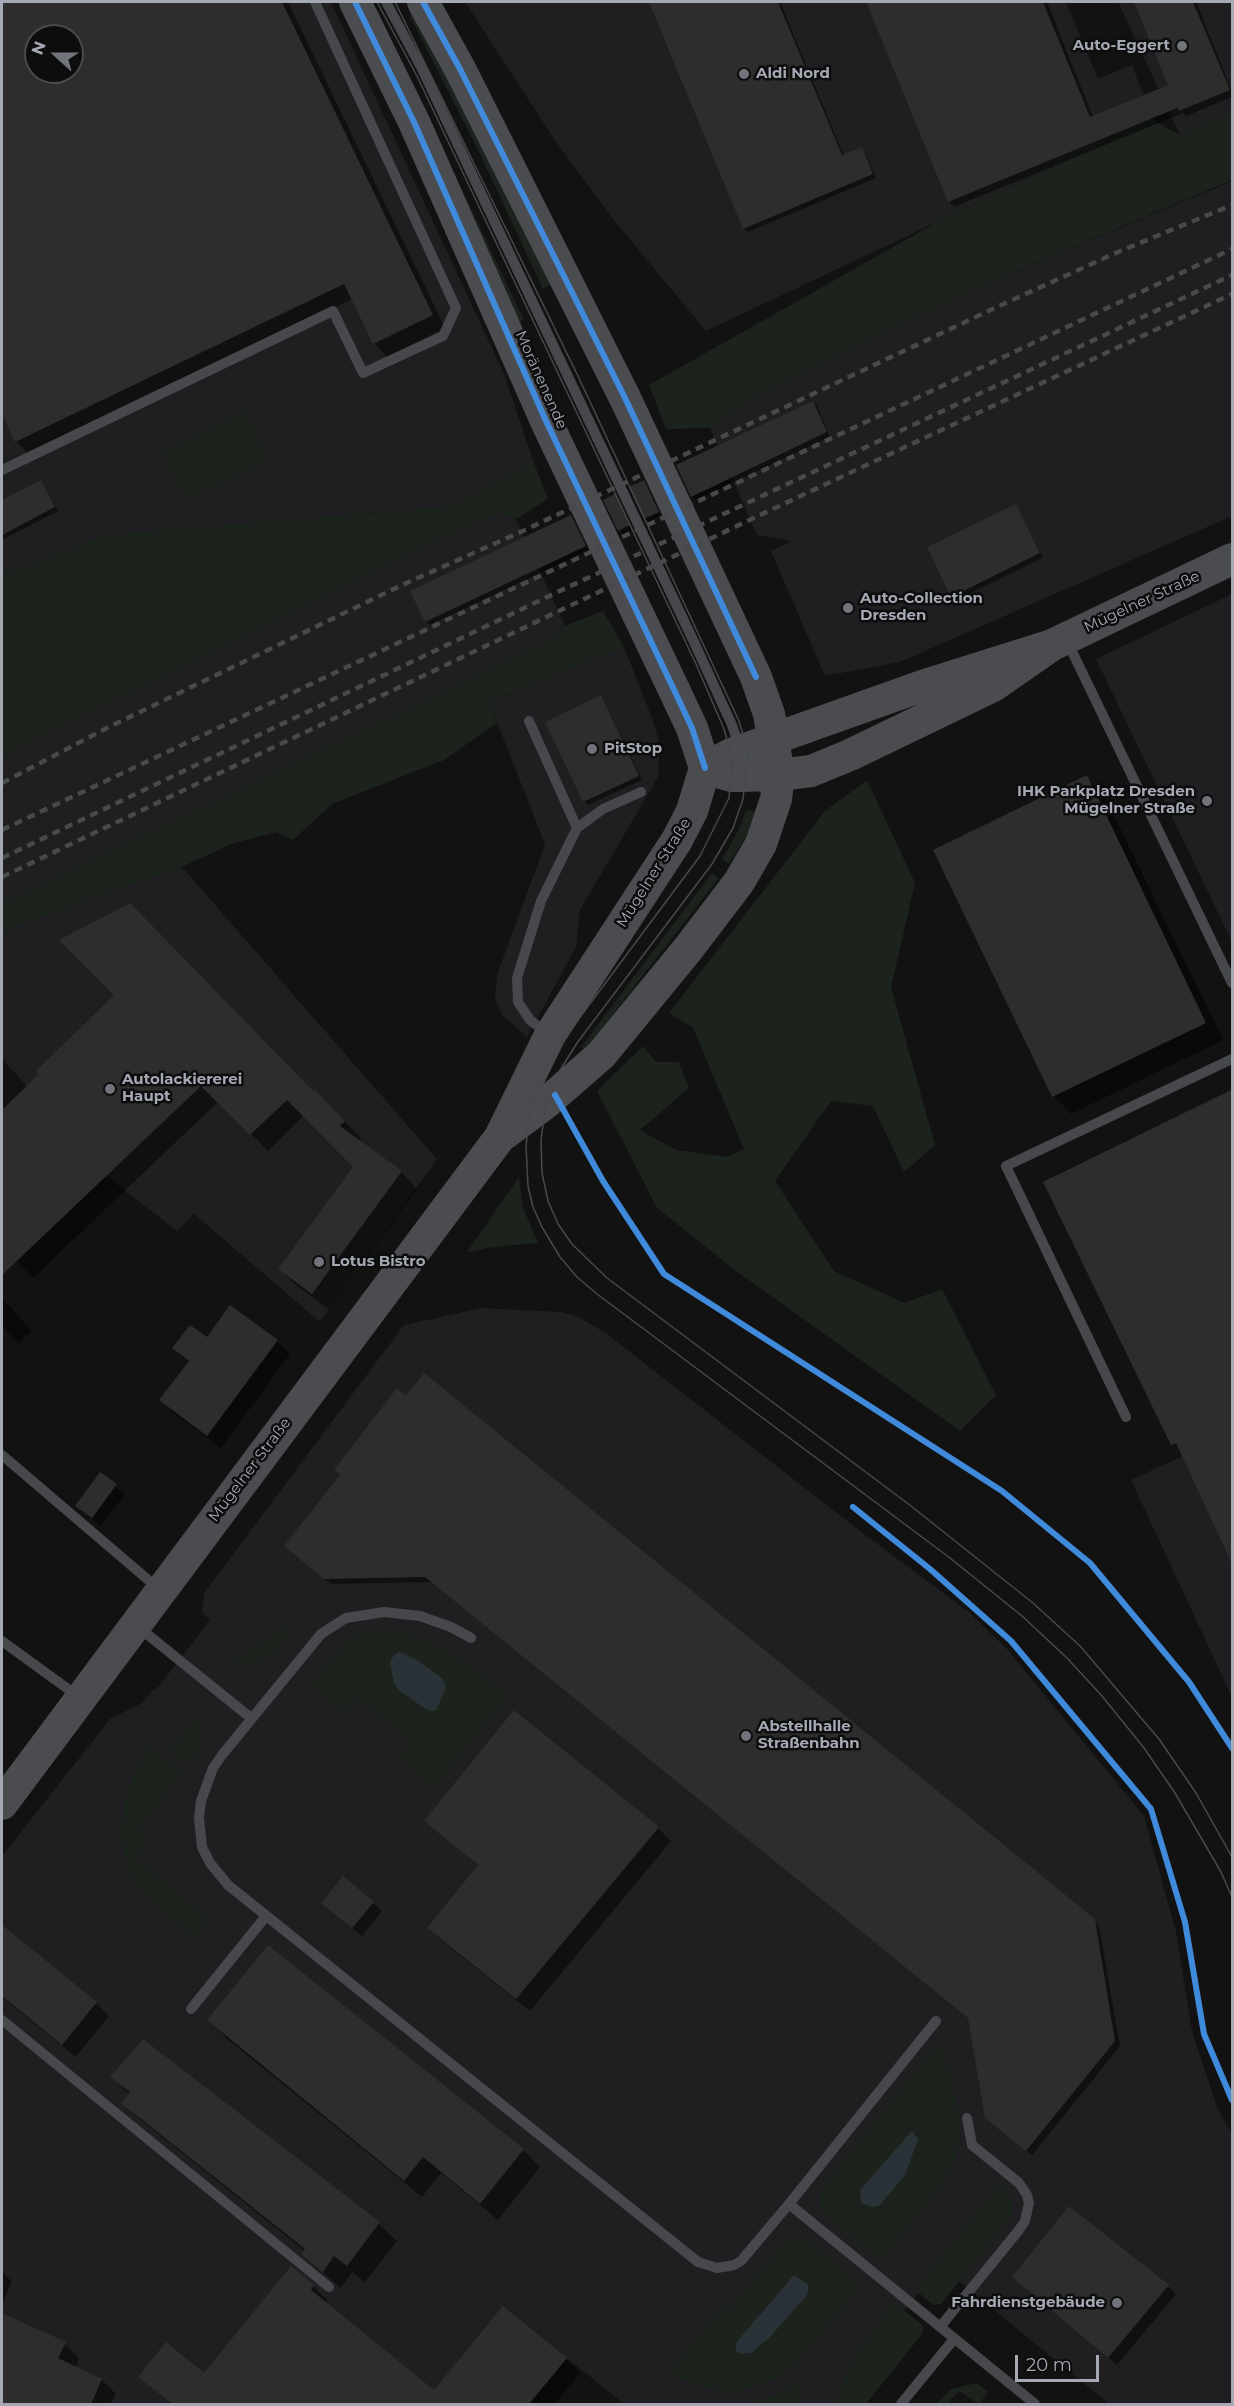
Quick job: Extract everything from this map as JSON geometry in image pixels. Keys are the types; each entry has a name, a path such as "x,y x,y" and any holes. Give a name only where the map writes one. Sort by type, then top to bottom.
{"main road":[{"name":"Moränenende","path":"355,2 438,175 546,421 692,728 705,768"},
{"path":"423,2 459,69 635,420 756,677 769,714 779,775 740,764"},
{"name":"Mügelner Straße","path":"2,1804 500,1137 550,1035 677,840 692,811 705,768 740,764 774,739 922,686 1058,642 1233,560"},
{"name":"Mügelner Straße","path":"500,1137 546,1102 601,1055 688,949 739,882 761,844 776,799 779,775 811,771 850,755 993,686 1058,642"}],"lane":[{"path":"2,470 333,311 363,373 443,336 456,308 315,2"},
{"path":"386,2 422,69 704,663 732,725 740,764"},
{"path":"1058,642 1233,983"},
{"path":"529,721 577,828"},
{"path":"550,1035 530,1020 518,1002 517,978 541,901 577,828 603,809 641,792"},
{"path":"1126,1418 1006,1166 1233,1059"},
{"path":"2,1455 160,1590"},
{"path":"471,1638 437,1622 403,1612 384,1612 346,1618 329,1627 313,1641 222,1755 205,1785 201,1801 199,1833 202,1848 218,1875 698,2262 717,2268 734,2265 741,2261 936,2021"},
{"path":"135,1624 251,1718"},
{"path":"2,1641 81,1699"},
{"path":"191,2008 266,1916"},
{"path":"2,2020 329,2287"},
{"path":"940,2327 1019,2230 1025,2221 1029,2204 1027,2195 1019,2183 972,2145 968,2118"},
{"path":"789,2204 1035,2404"},
{"path":"901,2404 954,2339"}],"shaded area":[{"path":"2,2 331,2 504,374 534,463 451,506 104,535 2,577"},
{"path":"465,2 1066,2 1098,79 1132,65 1153,120 706,331 613,219 556,142"},
{"path":"1118,2 1232,2 1232,115 1231,113 1180,135"},
{"path":"412,10 557,282 543,289 479,152 410,16"},
{"path":"408,76 524,320 513,324"},
{"path":"1231,112 1232,180 986,284 760,393 710,428 666,429 649,385 941,220 1153,120 1180,135"},
{"path":"1232,181 1232,516 900,662 825,676 771,551 791,541 757,535 710,428 760,393 986,284"},
{"path":"246,411 269,460 185,500 162,451"},
{"path":"534,463 548,499 516,519 499,513 462,529 2,755 2,577 104,535 451,506"},
{"path":"499,513 516,519 565,626 555,638 2,903 2,755 462,529"},
{"path":"1232,594 1232,942 1096,659"},
{"path":"603,611 624,647 489,702 497,723 444,760 332,804 293,840 276,832 231,844 186,865 2,931 2,903 555,638 565,626"},
{"path":"624,647 660,744 658,777 580,910 576,947 527,1037 502,1015 495,998 497,975 545,844 489,702"},
{"path":"867,780 915,883 891,987 935,1145 904,1172 873,1106 831,1101 775,1181 834,1271 905,1303 942,1289 996,1395 960,1431 732,1268 657,1208 597,1091 643,1046 656,1062 679,1062 689,1088 640,1130 676,1150 728,1157 744,1149 693,1028 669,1013 825,811"},
{"path":"749,809 755,813 751,829 729,864 722,859"},
{"path":"181,866 437,1159 320,1322 194,1214 177,1231 115,1183 2,1059 2,931"},
{"path":"712,873 719,878 585,1050 581,1047"},
{"path":"519,1177 523,1208 538,1243 492,1247 467,1252"},
{"path":"481,1308 561,1312 579,1317 607,1334 864,1534 970,1613 1007,1649 1144,1816 1176,1932 1192,2031 1218,2110 1232,2133 1232,2404 1109,2404 956,2279 923,2288 901,2314 857,2404 624,2404 567,2358 529,2404 2,2404 2,1856 110,1719 142,1703 159,1686 210,1620 202,1613 204,1593 404,1325"},
{"path":"1232,1433 1232,1697 1131,1480"},
{"path":"293,1622 280,1649 266,1660 243,1666 232,1663"},
{"path":"383,1629 418,1636 438,1646 509,1696 434,1787 398,1758 411,1740 358,1698 345,1713 310,1684 350,1639 360,1632"},
{"path":"399,1652 415,1659 443,1679 446,1688 436,1710 431,1711 424,1708 400,1691 394,1683 390,1662"},
{"path":"201,1713 202,1741 199,1752 187,1765 169,1751"},
{"path":"148,1745 182,1773 139,1829 150,1839 135,1858 210,1919 195,1937 161,1910 142,1890 134,1880 125,1857 121,1833 125,1802 134,1773"},
{"path":"938,2042 949,2065 955,2092 960,2125 956,2158 945,2181 881,2261 826,2216 820,2208 819,2192"},
{"path":"912,2131 918,2139 905,2175 879,2206 863,2204 860,2200 861,2189"},
{"path":"1001,2182 1013,2199 1013,2212 1010,2218 941,2304 934,2305 915,2290"},
{"path":"800,2238 810,2243 850,2274 847,2278 860,2288 795,2365 776,2379 742,2390 727,2391 702,2387 668,2374 724,2304 730,2309 788,2240","holes":["791,2277 809,2287 807,2295 770,2337 736,2343"]},
{"path":"794,2275 809,2287 807,2295 770,2337 751,2353 742,2354 736,2351 736,2343"},
{"path":"894,2302 921,2324 922,2334 866,2404 837,2404 852,2360"},
{"path":"800,2380 804,2382 799,2404 757,2404 758,2401 779,2393"},
{"path":"977,2383 988,2392 979,2404 959,2391 947,2404 936,2404 951,2389"}],"building":[{"path":"2,2 282,2 433,315 373,344 344,284 15,442 2,414"},
{"name":"Aldi Nord","path":"649,2 778,2 842,155 862,147 873,174 743,229"},
{"path":"866,2 1043,2 1090,117 1168,85 1134,2 1193,2 1230,90 1179,111 1177,108 948,202"},
{"path":"813,401 827,432 691,497 676,465"},
{"path":"41,480 55,507 2,535 2,500"},
{"path":"644,480 659,512 644,519 629,487"},
{"path":"615,494 630,525 618,531 603,500"},
{"path":"1016,504 1040,553 951,597 927,547"},
{"path":"571,515 586,546 425,622 410,591"},
{"name":"PitStop","path":"601,695 639,776 583,802 545,722"},
{"path":"1087,775 1206,1023 1052,1097 933,850"},
{"path":"130,903 345,1121 340,1126 402,1171 312,1294 278,1269 353,1167 287,1100 250,1135 201,1086 2,1275 2,1110 39,1074 36,1071 114,995 59,940"},
{"path":"1233,1089 1233,1566 1176,1443 1171,1445 1043,1182"},
{"path":"230,1305 278,1340 207,1436 159,1400 189,1361 172,1348 190,1325 207,1337"},
{"name":"Abstellhalle Straßenbahn","path":"424,1373 1095,1919 1115,2041 1026,2151 985,2118 968,2018 425,1577 324,1579 284,1546 341,1474 334,1470 397,1388 406,1396"},
{"path":"100,1472 117,1484 92,1518 75,1506"},
{"path":"514,1710 659,1827 516,1999 427,1928 478,1865 424,1821"},
{"path":"343,1876 374,1902 352,1928 321,1903"},
{"path":"2,1925 97,2002 62,2045 2,1996"},
{"path":"268,1945 524,2149 480,2204 423,2157 404,2181 207,2020"},
{"path":"143,2039 380,2222 347,2266 334,2256 323,2272 301,2254 305,2249 121,2103 130,2092 110,2077"},
{"path":"1069,2206 1169,2285 1108,2358 1012,2277"},
{"path":"291,2266 314,2285 311,2290 434,2390 503,2306 567,2358 529,2404 172,2404 138,2377 166,2342 204,2373"},
{"path":"2,2313 66,2342 58,2358 102,2379 91,2404 2,2404"}],"tram line":[{"path":"377,2 417,76 696,664 724,729 731,754 729,798 700,856 566,1036 546,1068 535,1093 529,1116 526,1146 528,1186 533,1207 542,1227 560,1257 577,1277 597,1294 950,1558 1022,1616 1067,1658 1102,1696 1144,1748 1175,1793 1221,1872 1232,1897"},
{"path":"395,2 578,376 739,721 747,749 743,799 733,828 712,864 577,1043 559,1072 546,1103 541,1140 542,1173 548,1201 558,1224 572,1244 607,1278 911,1506 1033,1603 1080,1646 1159,1739 1196,1793 1232,1857"}],"railway":[{"path":"2,783 109,727 402,585 525,530 999,306 1118,252 1232,205"},
{"path":"2,830 1232,249"},
{"path":"2,858 545,598 1232,275"},
{"path":"2,877 760,515 1232,294"}],"cycle path":[{"path":"355,2 414,122 546,421 692,728 705,768"},
{"path":"423,2 460,69 625,398 756,677"},
{"path":"555,1095 603,1181 664,1274 1002,1491 1090,1563 1189,1682 1232,1748"},
{"path":"853,1507 930,1569 1011,1641 1151,1809 1185,1922 1204,2034 1232,2100"}],"place":[{"name":"Auto-Eggert","path":"1182,46"},
{"name":"Aldi Nord","path":"744,74"},
{"name":"Auto-Collection Dresden","path":"848,608"},
{"name":"PitStop","path":"592,749"},
{"name":"IHK Parkplatz Dresden Mügelner Straße","path":"1207,801"},
{"name":"Autolackiererei Haupt","path":"110,1089"},
{"name":"Lotus Bistro","path":"319,1262"},
{"name":"Abstellhalle Straßenbahn","path":"746,1736"},
{"name":"Fahrdienstgebäude","path":"1117,2303"}]}
